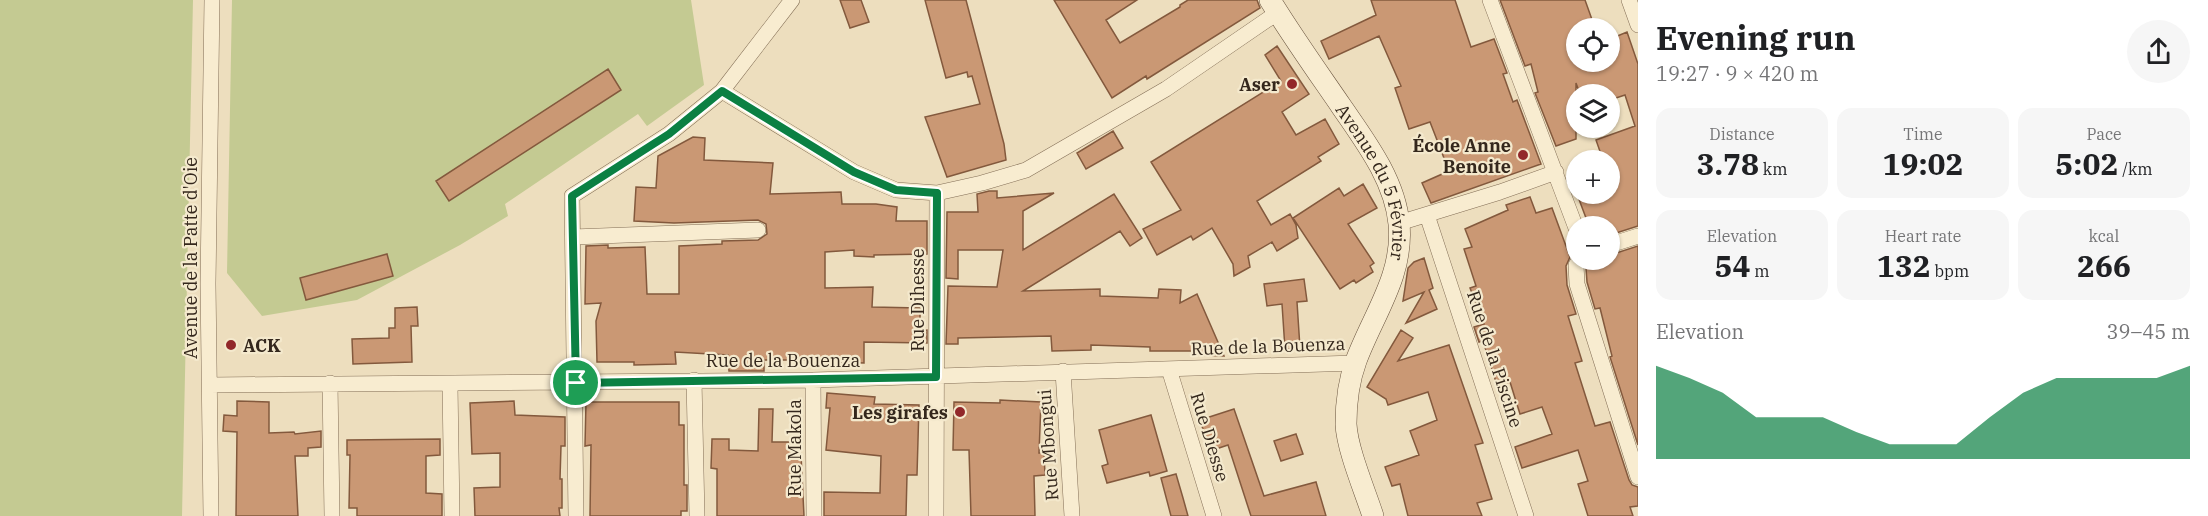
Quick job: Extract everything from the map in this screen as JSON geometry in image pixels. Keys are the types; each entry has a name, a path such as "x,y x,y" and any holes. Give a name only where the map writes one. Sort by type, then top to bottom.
{"street":[{"name":"Avenue de la Patte d'Oie","path":"211,516 207,284 212,0"},
{"path":"576,516 572,196 669,134 722,91 792,0"},
{"path":"1490,0 1572,216"},
{"path":"1629,0 1638,25"},
{"path":"722,91 854,172 896,190 937,193 1026,170 1166,89 1274,6"},
{"name":"Avenue du 5 Février","path":"1274,6 1375,156 1392,194 1399,223 1399,257 1388,290 1355,363 1348,394 1346,426 1356,466 1373,516"},
{"path":"1399,223 1556,172"},
{"name":"Rue Dihesse","path":"936,516 937,193"},
{"name":"Rue de la Piscine","path":"1427,215 1526,516"},
{"path":"573,237 758,230"},
{"path":"1620,242 1638,236"},
{"path":"1576,270 1577,284 1638,477"},
{"name":"Rue de la Bouenza","path":"210,385 330,383 450,385 813,380 1355,363"},
{"name":"Rue Diesse","path":"1169,369 1214,516"},
{"name":"Rue Mbongui","path":"1063,371 1072,516"},
{"path":"694,380 697,516"},
{"name":"Rue Makola","path":"813,380 814,516"},
{"path":"330,383 332,516"},
{"path":"450,385 452,516"},
{"path":"1072,497 1078,516"}],"green space":[{"path":"0,0 193,0 182,516 0,516"},
{"path":"232,0 691,0 704,85 647,126 638,114 505,204 508,216 460,245 357,300 262,316 227,273"}],"building":[{"path":"840,0 861,0 869,22 850,28"},
{"path":"925,0 966,0 1004,144 1006,160 947,177 925,117 980,104 972,76 968,77 967,72 946,78"},
{"path":"1054,0 1137,0 1106,20 1120,43 1188,0 1257,0 1260,8 1147,79 1146,76 1112,98"},
{"path":"1371,0 1455,0 1471,47 1494,39 1507,73 1503,74 1513,102 1517,100 1541,164 1431,203 1422,183 1449,171 1430,122 1409,129 1395,88 1401,86 1379,36 1329,59 1321,41 1376,15"},
{"path":"1500,0 1585,0 1591,18 1566,18 1566,72 1620,72 1620,35 1627,32 1638,64 1638,226 1620,232 1620,216 1585,216 1581,204 1620,204 1620,150 1600,150 1596,140 1620,138 1620,131 1635,126 1625,95 1620,97 1620,84 1566,84 1566,138 1576,139 1556,146 1535,93 1538,92 1531,64 1525,66"},
{"path":"1277,46 1309,94 1282,112 1296,135 1325,119 1339,144 1318,157 1321,161 1257,201 1271,225 1290,214 1296,225 1298,238 1277,251 1272,242 1248,256 1250,267 1234,276 1233,264 1212,228 1193,240 1191,236 1157,255 1143,229 1181,210 1151,162 1281,81 1265,55"},
{"path":"608,69 621,90 449,201 436,181"},
{"path":"1113,131 1123,148 1086,169 1077,153"},
{"path":"693,137 705,138 704,160 773,163 770,194 841,192 842,204 876,204 897,207 896,221 927,221 927,254 874,255 874,257 854,256 854,250 825,252 825,288 873,287 872,307 920,308 920,331 927,330 927,343 864,342 864,363 829,362 829,360 764,360 764,371 729,371 728,355 675,352 676,364 634,365 634,362 597,362 596,321 601,303 585,304 586,246 645,247 647,294 679,294 679,246 758,240 767,234 766,224 758,220 674,223 634,221 636,187 656,188 658,156"},
{"path":"1363,184 1377,208 1348,224 1374,263 1370,266 1373,272 1356,283 1354,280 1340,289 1293,218 1339,188 1344,196"},
{"path":"997,191 997,198 1054,193 1023,211 1023,250 1114,194 1142,238 1130,246 1120,231 1023,291 1100,289 1100,296 1158,298 1159,289 1181,290 1180,303 1197,294 1224,356 1194,355 1193,351 1150,351 1150,347 1091,345 1091,350 1052,351 1051,336 958,338 958,344 946,344 948,286 997,287 1003,250 958,250 958,279 946,278 947,212 978,212 977,194"},
{"path":"1530,197 1536,213 1552,208 1566,246 1567,285 1576,314 1568,316 1582,361 1575,363 1595,426 1610,422 1629,480 1632,485 1638,487 1638,506 1630,507 1633,516 1588,516 1578,484 1588,481 1578,450 1522,468 1515,447 1552,434 1542,407 1520,414 1510,382 1497,385 1483,341 1479,342 1474,327 1484,324 1470,288 1476,286 1464,249 1472,247 1465,229 1508,210 1506,205"},
{"path":"1638,246 1638,445 1610,357 1612,356 1600,308 1595,309 1587,282 1586,270 1620,270 1620,252"},
{"path":"387,254 393,276 306,300 300,278"},
{"path":"1424,258 1433,288 1429,290 1437,309 1406,323 1424,292 1403,301 1408,268 1414,262"},
{"path":"1304,279 1307,301 1297,302 1300,348 1285,349 1282,304 1267,306 1264,284"},
{"path":"417,307 418,326 411,326 412,362 353,364 352,339 389,338 389,328 395,328 395,308"},
{"path":"1401,330 1413,338 1398,361 1449,345 1483,443 1475,445 1492,499 1477,503 1482,516 1408,516 1400,484 1392,486 1385,467 1419,455 1410,431 1437,420 1428,392 1388,405 1386,399 1367,387"},
{"path":"827,393 875,397 874,404 919,405 917,475 907,475 906,516 824,516 824,492 880,493 881,456 826,450 830,408 826,408"},
{"path":"1000,400 1041,402 1039,453 1044,453 1045,475 1034,476 1035,516 971,516 969,450 953,450 954,402 1000,403"},
{"path":"237,401 269,402 269,433 294,432 295,434 321,431 321,447 308,448 308,456 295,456 298,516 236,516 237,432 223,431 224,415 237,416"},
{"path":"514,401 515,415 565,417 565,446 561,446 562,508 559,508 560,516 475,516 474,488 500,487 500,453 472,454 470,403"},
{"path":"586,402 679,402 679,425 684,425 684,485 687,485 687,511 681,511 681,516 590,516 591,445 585,446"},
{"path":"759,409 773,409 772,442 794,442 794,455 801,455 804,516 717,516 717,469 711,468 712,439 729,439 729,450 758,451"},
{"path":"1234,409 1264,496 1316,482 1326,516 1251,516 1228,445 1210,451 1200,420"},
{"path":"1151,415 1167,471 1150,476 1149,472 1107,483 1102,466 1108,464 1099,430"},
{"path":"1296,434 1303,454 1281,461 1274,441"},
{"path":"440,439 440,455 426,456 426,493 442,494 442,516 357,516 357,508 349,508 350,455 347,455 347,440"},
{"path":"1176,474 1188,516 1171,516 1161,478"}],"place":[{"name":"Aser","path":"1292,84"},
{"name":"École Anne Benoite","path":"1523,155"},
{"name":"ACK","path":"231,345"},
{"name":"Les girafes","path":"960,412"}],"route":[{"path":"722,91 854,172 896,190 937,193 936,377 576,383 572,196 669,134 722,91"}]}
